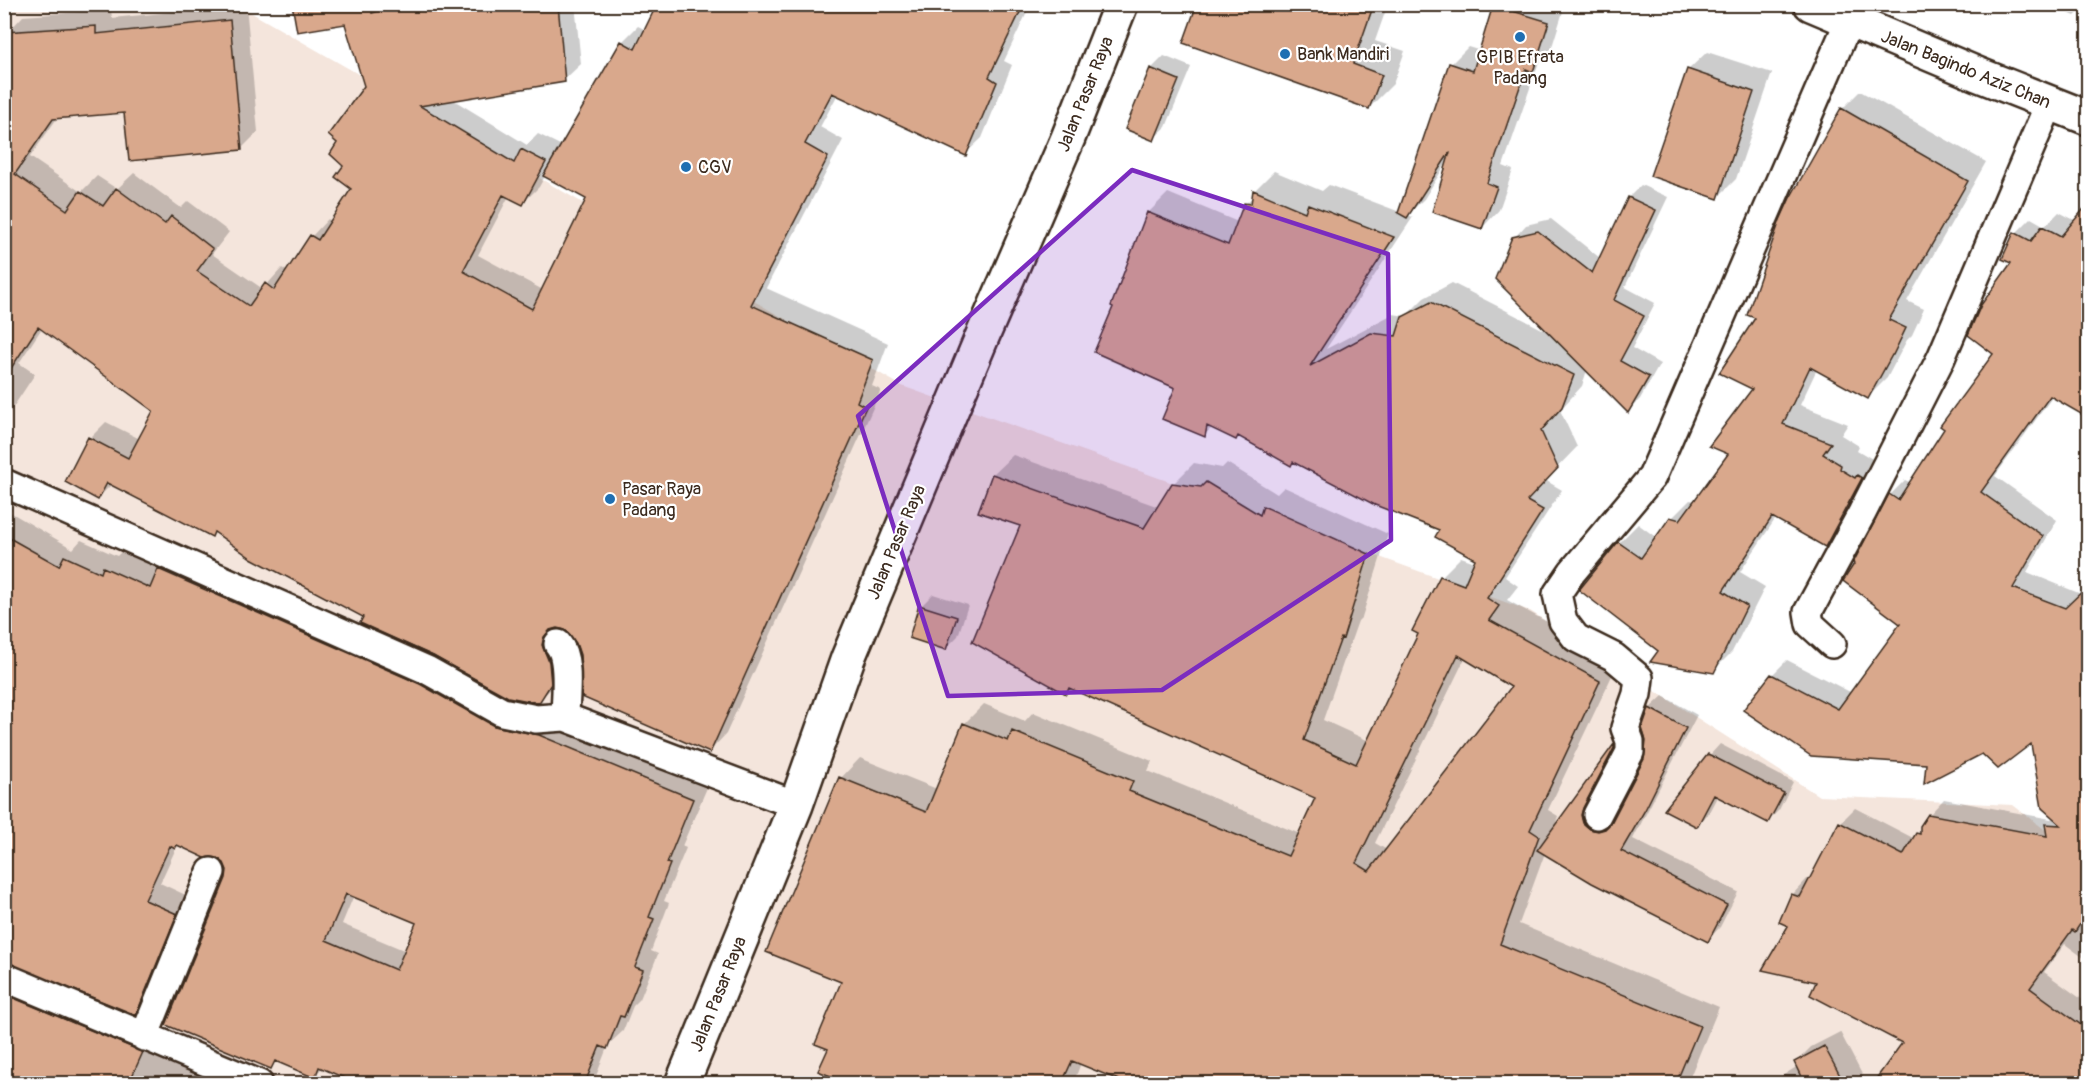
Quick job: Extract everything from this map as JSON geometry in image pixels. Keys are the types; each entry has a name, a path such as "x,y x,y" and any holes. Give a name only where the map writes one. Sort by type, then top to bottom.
{"main road":[{"name":"Jalan Pasar Raya","path":"682,1083 796,805 848,658 982,336 1068,138 1121,4"},
{"name":"Jalan Bagindo Aziz Chan","path":"1811,4 2088,118"}],"street":[{"path":"1597,815 1630,752 1630,741 1625,728 1637,694 1639,678 1614,657 1576,638 1563,621 1557,594 1572,572 1652,477 1849,21"},
{"path":"1832,644 1810,624 1808,612 1862,513 1941,358 2050,102"},
{"path":"4,483 427,670 502,712 537,719 565,717 796,805"},
{"path":"558,644 563,650 566,669 565,717"},
{"path":"144,1037 211,872"},
{"path":"4,977 259,1083"}],"highlighted area":[{"path":"1132,170 1388,254 1391,540 1162,690 948,696 858,416"}],"shaded area":[{"name":"Pasar Raya Padang","path":"5,5 238,5 902,386 1530,611 1819,796 2013,805 2088,863 2088,1083 5,1084"}],"building":[{"path":"292,4 371,4 372,13 405,4 558,4 565,82 420,106 514,163 521,149 546,162 523,205 503,195 463,271 532,309 586,199 543,176 621,41 635,49 657,4 1024,4 989,77 997,82 966,156 832,93 805,144 828,157 751,305 873,360 857,402 866,407 710,753 582,697 580,655 576,643 565,630 557,628 550,630 544,637 542,645 549,662 551,684 539,703 508,697 433,656 360,623 363,617 251,558 214,532 212,537 107,483 98,500 65,482 88,437 128,458 153,411 38,327 4,379 4,32 96,26 96,34 230,20 242,150 129,161 124,113 53,119 15,174 67,210 80,191 103,206 116,188 165,224 171,216 213,249 197,271 249,306 265,283 274,290 310,235 318,240 351,189 335,177 343,166 330,154 337,143 328,135 364,86 345,24 297,32"},
{"name":"Bank Mandiri","path":"1197,4 1374,4 1353,64 1382,75 1369,109 1183,43"},
{"path":"1493,5 1549,22 1533,72 1526,69 1487,183 1497,187 1482,229 1432,212 1450,152 1407,218 1398,213 1449,63 1473,71"},
{"path":"1150,68 1179,80 1154,141 1125,129"},
{"path":"1687,69 1754,92 1718,199 1650,176"},
{"path":"1841,108 1968,181 1889,320 1906,328 1868,399 1810,367 1783,424 1831,443 1823,454 1841,465 1840,469 1855,478 1857,475 1862,478 1825,547 1772,517 1723,591 1747,606 1714,673 1650,662 1658,651 1579,590 1618,542 1641,558 1670,517 1680,520 1728,454 1709,446 1752,389 1719,373 1755,318 1747,315 1780,220"},
{"path":"1253,190 1305,212 1308,204 1394,237 1310,366 1371,333 1396,336 1402,317 1431,302 1574,375 1562,407 1541,431 1558,468 1527,501 1543,510 1487,598 1499,606 1489,620 1600,681 1530,830 1539,836 1500,944 1700,1026 1676,1083 1126,1083 1072,1061 1062,1083 848,1083 818,1071 828,1049 815,1044 841,982 766,952 839,777 926,812 963,723 1008,741 1012,731 1133,781 1129,791 1288,856 1315,798 1069,688 1066,694 972,642 1020,526 978,512 992,474 1144,528 1172,483 1201,487 1206,482 1260,515 1263,506 1369,554 1343,639 1341,638 1304,740 1356,764 1418,634 1412,631 1440,576 1464,585 1475,559 1435,537 1439,530 1375,505 1293,462 1291,466 1238,436 1236,440 1207,426 1205,437 1162,419 1175,388 1094,352 1113,307 1111,306 1147,212 1228,245 1244,203 1251,204","holes":["1458,655 1511,687 1369,871 1356,863"]},
{"path":"1628,197 1656,210 1614,300 1644,316 1620,361 1649,377 1628,413 1495,279 1512,237 1538,231 1592,273"},
{"path":"2088,204 2088,418 2050,396 1981,492 2043,536 2013,588 2065,608 2088,586 2088,912 2030,988 2088,1030 2088,1083 1873,1083 1902,1043 1810,995 1816,982 1762,970 1788,926 1779,922 1791,894 1800,897 1839,822 1903,855 1916,833 1920,834 1920,826 1928,814 2047,836 2045,824 2061,825 2042,808 2031,744 1998,769 1982,754 1924,784 1926,764 1811,756 1743,710 1771,674 1838,709 1900,624 1843,581 1889,494 1898,500 1944,429 1940,426 1993,354 1968,335 1981,305 2011,263 2002,259 2014,232 2031,241 2042,226 2061,236"},
{"path":"4,535 59,566 64,556 101,573 103,567 150,588 158,569 420,684 494,726 539,735 693,799 667,863 670,864 649,917 654,919 635,967 643,970 624,1017 620,1016 607,1049 600,1046 585,1083 356,1083 319,1067 315,1078 275,1061 271,1069 166,1025 226,878 227,870 224,863 217,858 205,858 177,845 175,849 170,846 145,900 177,914 136,1015 4,962","holes":["346,894 416,923 396,970 326,940"]},
{"path":"919,605 957,617 946,650 909,638"},
{"path":"1649,708 1686,728 1645,810 1621,851 1727,905 1708,942 1592,883 1537,850 1614,744 1581,815 1583,823 1590,829 1598,831 1605,829 1611,823 1644,759 1646,741 1642,728"},
{"path":"1708,754 1784,793 1768,823 1714,795 1697,827 1664,810"},
{"path":"4,994 143,1052 129,1083 4,1083"},
{"path":"1824,1046 1844,1083 1804,1083 1794,1062"}],"place":[{"name":"GPIB Efrata Padang","path":"1520,37"},
{"name":"Bank Mandiri","path":"1285,54"},
{"name":"CGV","path":"686,167"},
{"name":"Pasar Raya Padang","path":"610,499"}]}
